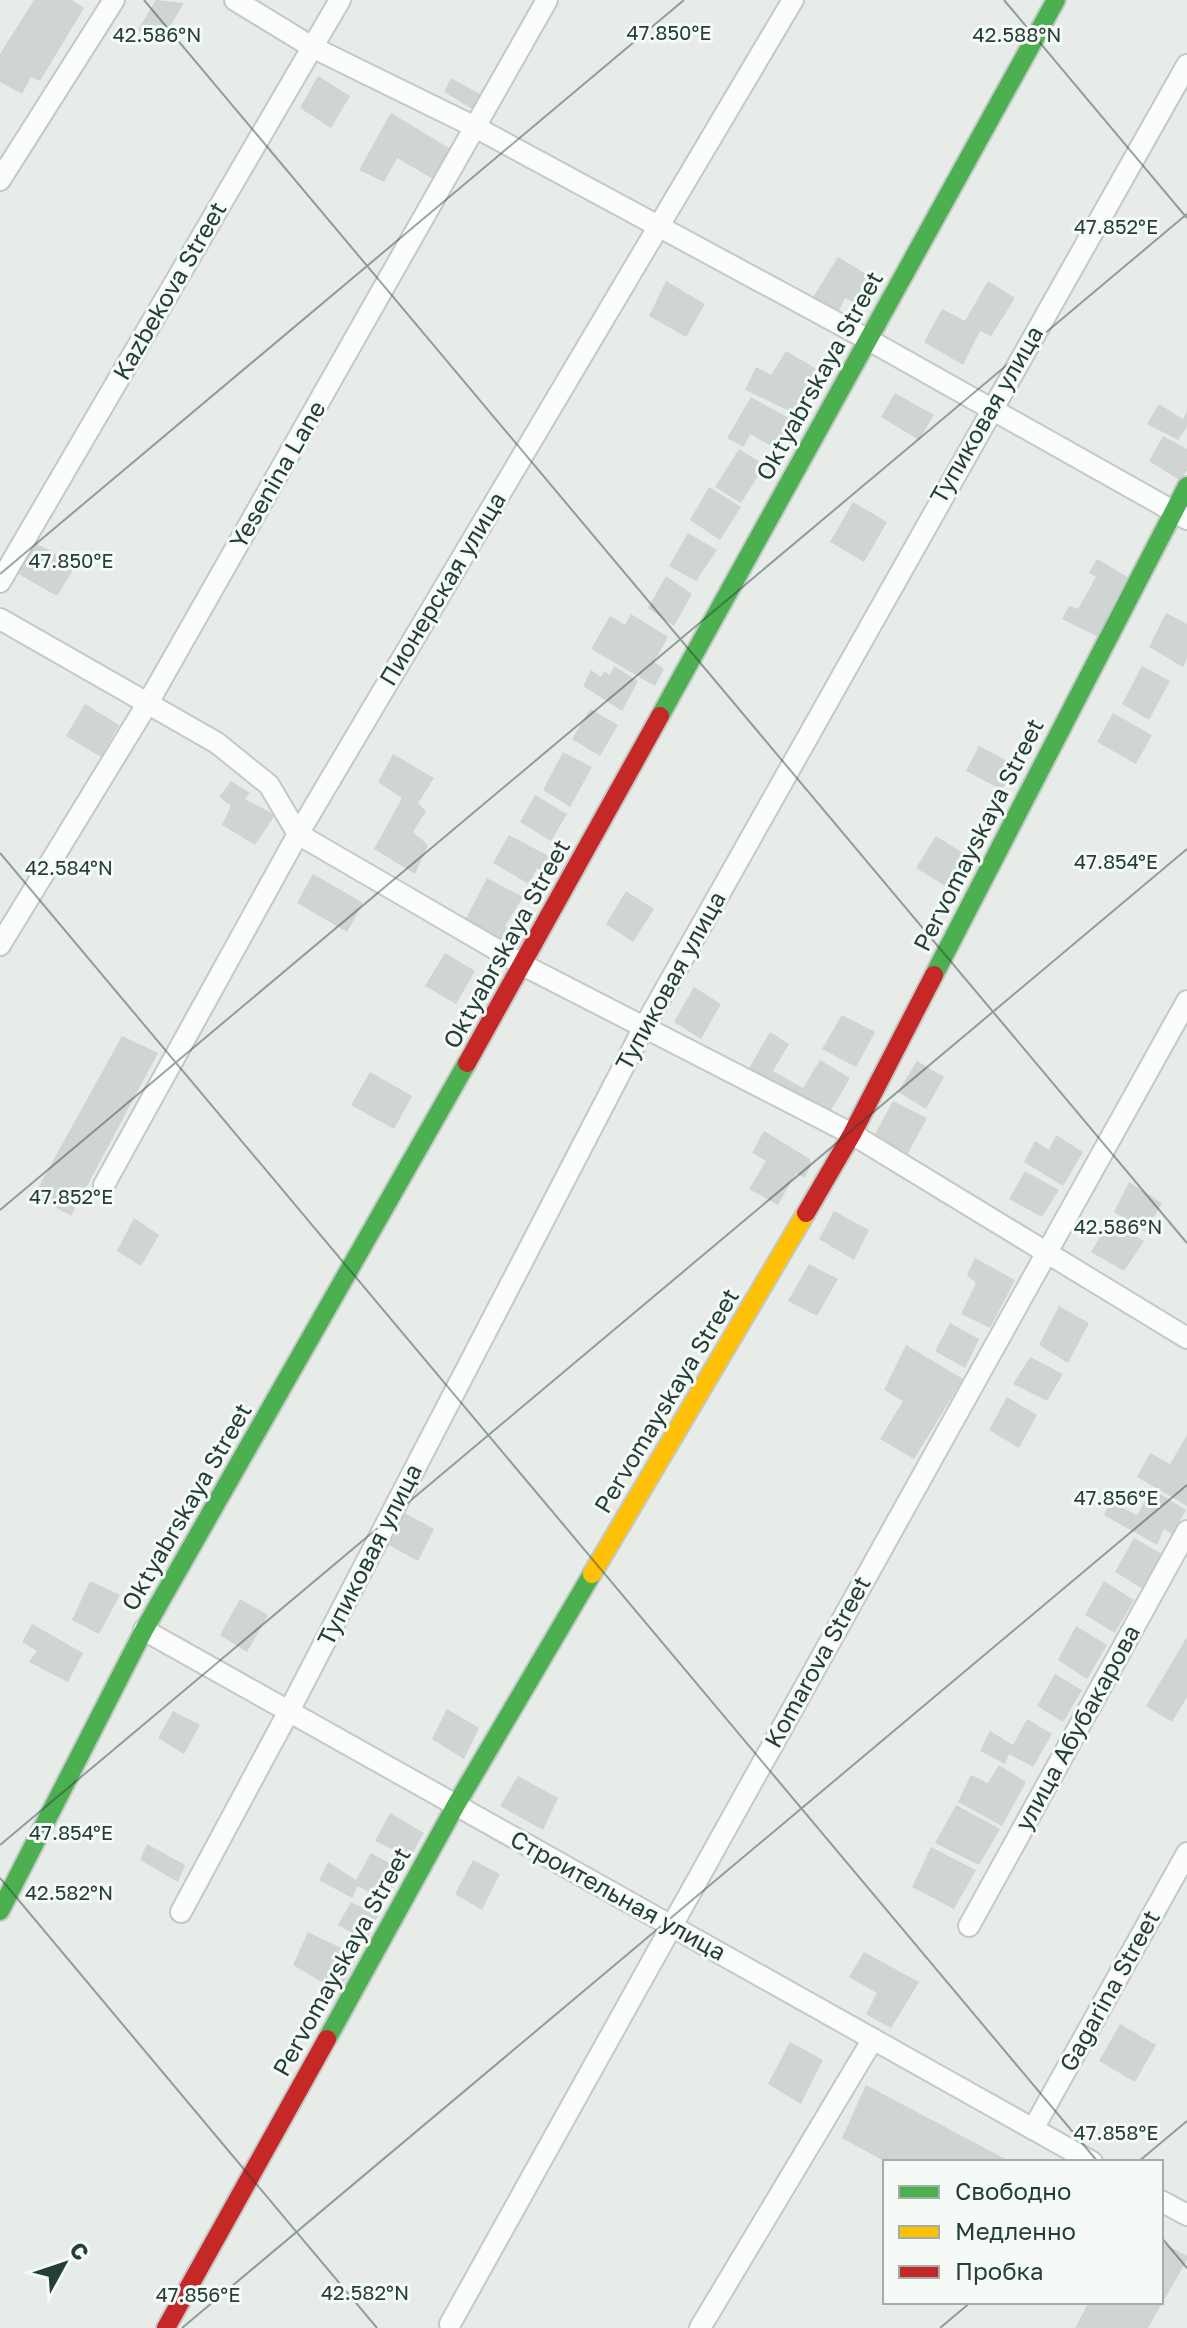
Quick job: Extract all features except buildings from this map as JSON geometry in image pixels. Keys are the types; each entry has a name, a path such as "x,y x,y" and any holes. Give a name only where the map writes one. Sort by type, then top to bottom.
{"street":[{"path":"0,180 114,0"},
{"path":"235,0 312,47 475,127 867,339 1180,515"},
{"name":"Kazbekova Street","path":"0,582 340,0"},
{"name":"Yesenina Lane","path":"0,945 149,701 547,0"},
{"name":"Пионерская улица","path":"104,1185 298,834 793,0"},
{"name":"Oktyabrskaya Street","path":"0,1911 144,1630 523,965 1056,0"},
{"name":"Тупиковая улица","path":"181,1912 289,1711 643,1029 989,410 1187,65"},
{"name":"Pervomayskaya Street","path":"166,2328 456,1805 852,1134 1180,515 1187,486"},
{"path":"0,619 149,701 217,743 269,785 298,834 523,965 852,1134 1187,1338"},
{"name":"Komarova Street","path":"450,2324 1187,1001"},
{"name":"улица Абубакарова","path":"969,1926 1187,1531"},
{"name":"Строительная улица","path":"144,1630 1088,2160"},
{"name":"Gagarina Street","path":"1033,2129 1187,1853"},
{"path":"700,2328 873,2039"},
{"path":"1163,2202 1187,2215"}],"traffic: fast":[{"path":"660,716 1056,0"},
{"path":"934,975 1187,486"},
{"path":"0,1911 144,1630 467,1063"},
{"path":"327,2039 456,1805 592,1574"}],"traffic: slow":[{"path":"592,1574 806,1213"}],"traffic: jam":[{"path":"467,1063 660,716"},
{"path":"806,1213 852,1134 934,975"},
{"path":"166,2328 327,2039"}]}
